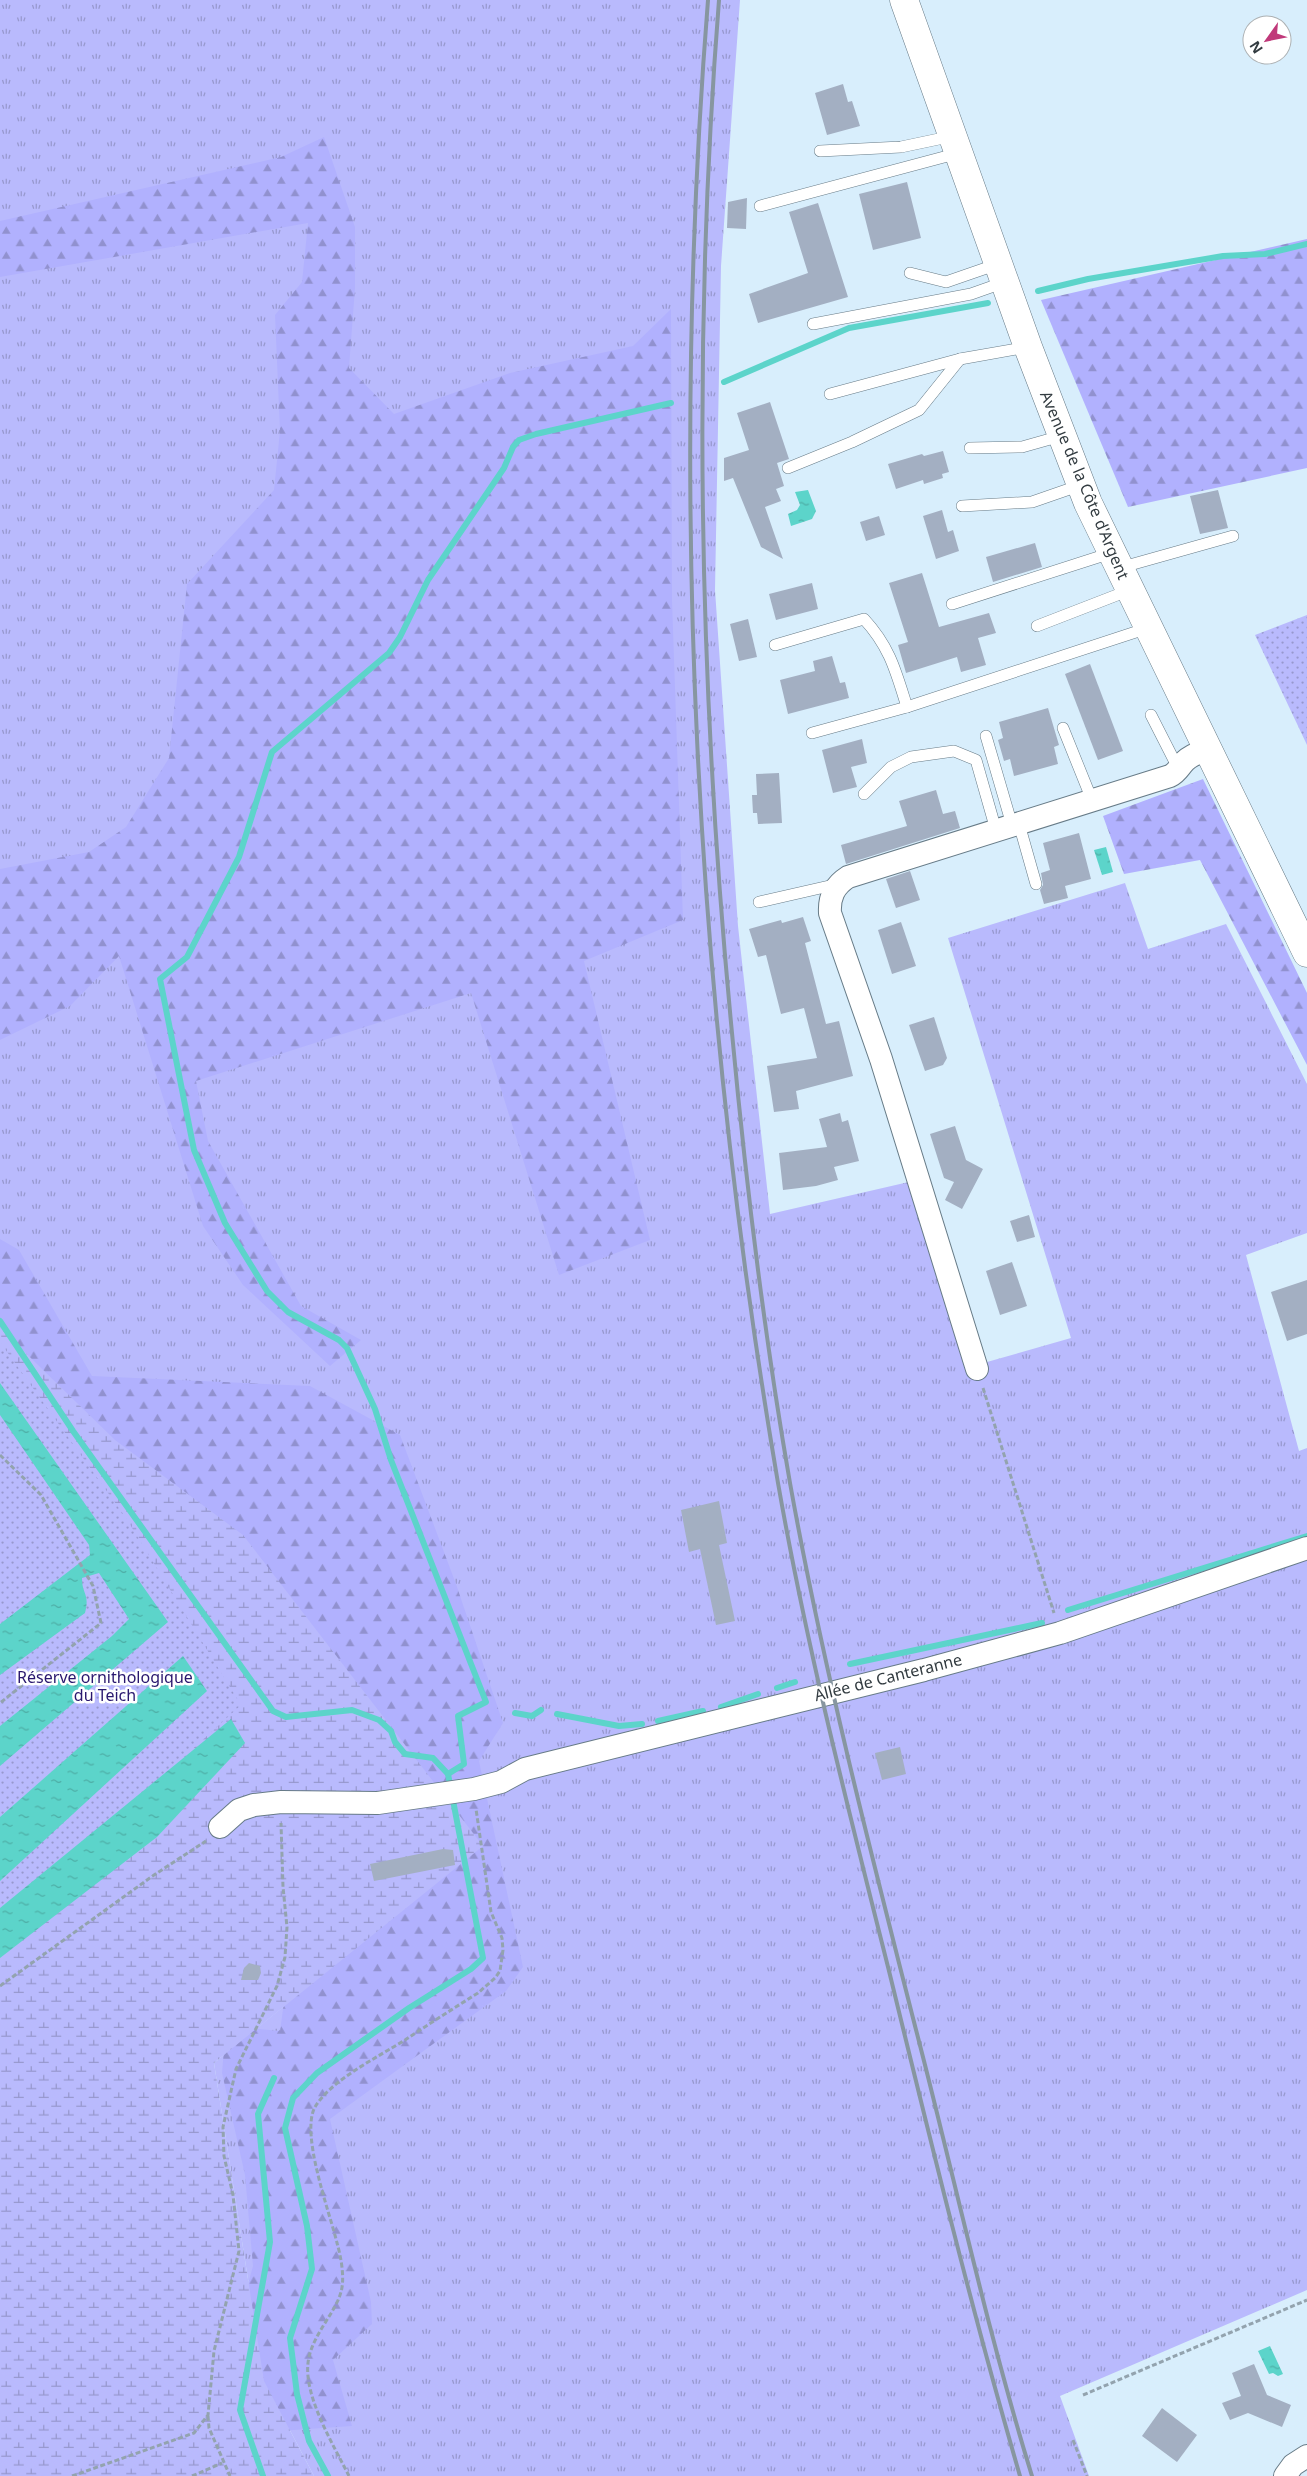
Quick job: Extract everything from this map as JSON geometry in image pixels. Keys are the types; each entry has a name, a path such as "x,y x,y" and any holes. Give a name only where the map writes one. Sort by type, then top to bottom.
{"main road":[{"name":"Avenue de la Côte d'Argent","path":"904,0 1028,347 1081,485 1148,628 1307,953"}],"street":[{"path":"977,1369 881,1060 830,913 831,898 838,884 848,877 1170,776 1193,756 1208,749"},
{"name":"Allée de Canteranne","path":"220,1827 239,1810 254,1805 281,1802 378,1803 470,1790 501,1782 525,1769 924,1670 1060,1633 1307,1548"},
{"path":"1285,2476 1293,2465 1307,2456"}],"lane":[{"path":"820,152 956,144"},
{"path":"760,206 956,144"},
{"path":"910,273 946,282 1002,273"},
{"path":"813,324 970,294 1002,273"},
{"path":"830,394 960,359 1028,347"},
{"path":"788,468 852,442 919,410 960,359"},
{"path":"970,448 1022,448 1061,436"},
{"path":"962,506 1032,502 1081,485"},
{"path":"952,604 1120,570 1233,536"},
{"path":"1037,626 1120,570"},
{"path":"774,646 864,619 880,636 894,664 907,707"},
{"path":"812,733 907,707 1148,628"},
{"path":"1151,714 1179,770"},
{"path":"1063,728 1092,800"},
{"path":"986,736 1009,826"},
{"path":"864,794 890,767 911,757 954,751 976,760 1036,884"},
{"path":"759,902 838,884"}],"path":[{"path":"977,1369 1060,1633"},
{"path":"0,1455 41,1495 94,1586 101,1623 0,1702"},
{"path":"349,2476 314,2400 308,2380 308,2362 311,2353 322,2324 340,2296 342,2281 338,2244 325,2204 311,2134 312,2114 329,2089 478,1993 500,1971 503,1950 502,1938 491,1912 470,1790"},
{"path":"230,2476 222,2463 209,2428 208,2415 214,2351 239,2252 233,2195 224,2156 224,2127 236,2069 277,1986 285,1957 287,1927 283,1887 281,1802"},
{"path":"0,1986 154,1875 202,1844 220,1827"},
{"path":"1083,2395 1307,2300"},
{"path":"72,2476 194,2433 208,2415"},
{"path":"1073,2440 1087,2476"},
{"path":"192,2476 222,2463"}],"green space":[{"path":"0,0 740,0 721,266 715,590 738,926 770,1214 926,1178 987,1362 1071,1338 948,938 1125,883 1148,949 1226,924 1307,1084 1307,1233 1246,1255 1299,1451 1307,1448 1307,2290 1060,2396 1089,2476 314,2476 264,2381 214,2063 482,1846 0,1328"},
{"path":"324,137 355,227 355,288 349,368 394,414 510,373 633,346 671,309 672,600 683,920 584,961 650,1240 559,1275 471,993 196,1081 208,1141 301,1306 361,1340 330,1366 243,1285 203,1226 119,956 70,1006 0,1040 0,869 89,852 126,827 169,758 187,584 274,490 280,431 275,315 302,282 308,223 0,277 0,221 281,157"},
{"path":"1307,239 1307,468 1128,507 1041,300"},
{"path":"1307,615 1307,745 1255,635"},
{"path":"1203,779 1307,993 1307,1065 1200,860 1124,874 1103,816"},
{"path":"0,1239 19,1250 92,1376 310,1386 400,1435 456,1584 503,1723 479,1761 523,1967 506,1991 330,2119 371,2302 372,2324 333,2360 352,2426 222,2435 221,2382 253,2266 245,2175 222,2073 226,2026 280,2031 284,2002 0,1726"},
{"path":"0,1328 115,1440 243,1535 483,1846 214,2063 264,2381 314,2476 0,2476"},
{"name":"Réserve ornithologique du Teich","path":"0,1342 126,1518 241,1705 0,1924"}],"water":[{"path":"808,490 816,511 812,519 791,526 788,514 797,510 800,505 795,492"},
{"path":"1106,847 1113,872 1102,875 1094,850"},
{"path":"0,1383 168,1622 0,1766 0,1726 112,1636 129,1619 99,1573 82,1578 87,1601 85,1613 0,1675 0,1624 90,1555 89,1545 0,1415"},
{"path":"183,1656 207,1691 0,1881 0,1817"},
{"path":"231,1719 245,1743 157,1837 0,1958 0,1908"},
{"path":"1270,2346 1283,2374 1278,2376 1273,2373 1269,2374 1258,2351"}],"building":[{"path":"843,84 848,102 852,101 860,126 827,135 815,93"},
{"path":"907,182 921,238 873,250 859,194"},
{"path":"747,198 746,229 727,228 728,202"},
{"path":"818,203 848,297 758,323 749,294 808,273 789,212"},
{"path":"770,402 789,459 777,463 784,486 776,489 781,501 765,507 783,559 761,547 733,478 724,481 724,458 749,450 737,413"},
{"path":"943,451 949,472 942,474 943,478 924,484 923,480 896,489 888,464 922,454 924,456"},
{"path":"1218,490 1228,528 1200,534 1190,496"},
{"path":"942,510 948,532 953,530 959,551 936,559 923,516"},
{"path":"879,516 885,535 866,541 860,522"},
{"path":"1035,543 1042,567 993,582 986,557"},
{"path":"922,573 939,627 989,613 996,633 978,638 986,665 961,672 957,657 906,673 898,645 908,642 889,583"},
{"path":"812,583 818,609 776,620 769,594"},
{"path":"748,619 757,657 739,661 730,624"},
{"path":"832,656 840,683 845,682 849,698 788,714 780,680 815,671 813,661"},
{"path":"1090,664 1123,751 1098,760 1065,674"},
{"path":"1048,708 1059,745 1054,747 1058,764 1014,776 1010,759 1004,761 998,740 1003,738 999,722"},
{"path":"862,739 867,763 851,767 857,787 833,793 822,750"},
{"path":"779,773 782,823 758,824 757,813 753,813 752,795 757,795 756,774"},
{"path":"936,790 943,814 955,811 960,828 846,864 841,845 907,826 899,801"},
{"path":"1079,833 1091,879 1065,886 1068,898 1044,904 1040,890 1043,885 1041,873 1050,870 1043,843"},
{"path":"910,871 920,900 896,908 886,879"},
{"path":"803,917 811,941 805,943 826,1024 839,1021 853,1076 796,1091 799,1109 774,1112 767,1066 817,1058 804,1008 781,1014 766,955 758,957 749,929 781,920 782,923"},
{"path":"901,922 916,966 892,974 878,930"},
{"path":"934,1017 947,1058 943,1065 925,1071 909,1025"},
{"path":"840,1113 842,1122 848,1120 859,1161 834,1167 838,1180 816,1186 783,1190 779,1153 827,1147 819,1119"},
{"path":"955,1126 966,1160 983,1169 962,1209 945,1200 954,1182 944,1178 930,1134"},
{"path":"1029,1215 1035,1237 1017,1242 1010,1221"},
{"path":"1012,1262 1027,1306 1000,1315 986,1271"},
{"path":"1307,1280 1307,1334 1287,1341 1271,1292"},
{"path":"719,1501 727,1543 719,1545 735,1621 716,1625 700,1549 689,1552 681,1510"},
{"path":"900,1747 906,1774 882,1780 875,1753"},
{"path":"443,1849 453,1850 455,1865 374,1881 370,1864"},
{"path":"249,1963 260,1966 261,1973 258,1980 241,1980 244,1968"},
{"path":"1254,2364 1267,2395 1291,2405 1282,2427 1248,2413 1230,2420 1222,2403 1241,2396 1232,2373"},
{"path":"1162,2408 1197,2435 1177,2462 1142,2436"}],"waterway":[{"path":"1038,291 1088,279 1223,256 1265,254 1307,244"},
{"path":"724,382 849,328 988,303"},
{"path":"448,1774 464,1764 458,1716 486,1702 391,1460 375,1409 347,1348 339,1340 288,1312 267,1291 225,1223 194,1150 160,979 187,957 239,857 272,752 389,653 400,637 428,580 504,468 513,447 519,440 536,434 671,403"},
{"path":"0,1321 73,1431 273,1711 286,1717 352,1710 379,1720 391,1731 395,1742 405,1754 433,1758 448,1774 483,1958 471,1969 409,2008 317,2073 293,2098 285,2128 307,2226 312,2269 290,2338 297,2394 309,2441 328,2476"},
{"path":"1068,1610 1307,1536"},
{"path":"850,1664 1042,1623"},
{"path":"777,1688 795,1682"},
{"path":"721,1707 758,1694"},
{"path":"515,1713 532,1716 541,1710"},
{"path":"658,1721 703,1711"},
{"path":"557,1714 619,1726 642,1724"},
{"path":"263,2476 240,2410 270,2242 258,2114 274,2078"}],"railway":[{"path":"708,0 696,185 691,371 691,557 697,744 709,930 727,1116 750,1300 789,1545 830,1730 952,2227 1020,2476"},
{"path":"719,0 710,129 705,258 703,517 706,646 721,904 737,1090 756,1259 790,1483 835,1701 869,1845 989,2321 1032,2476"}]}
